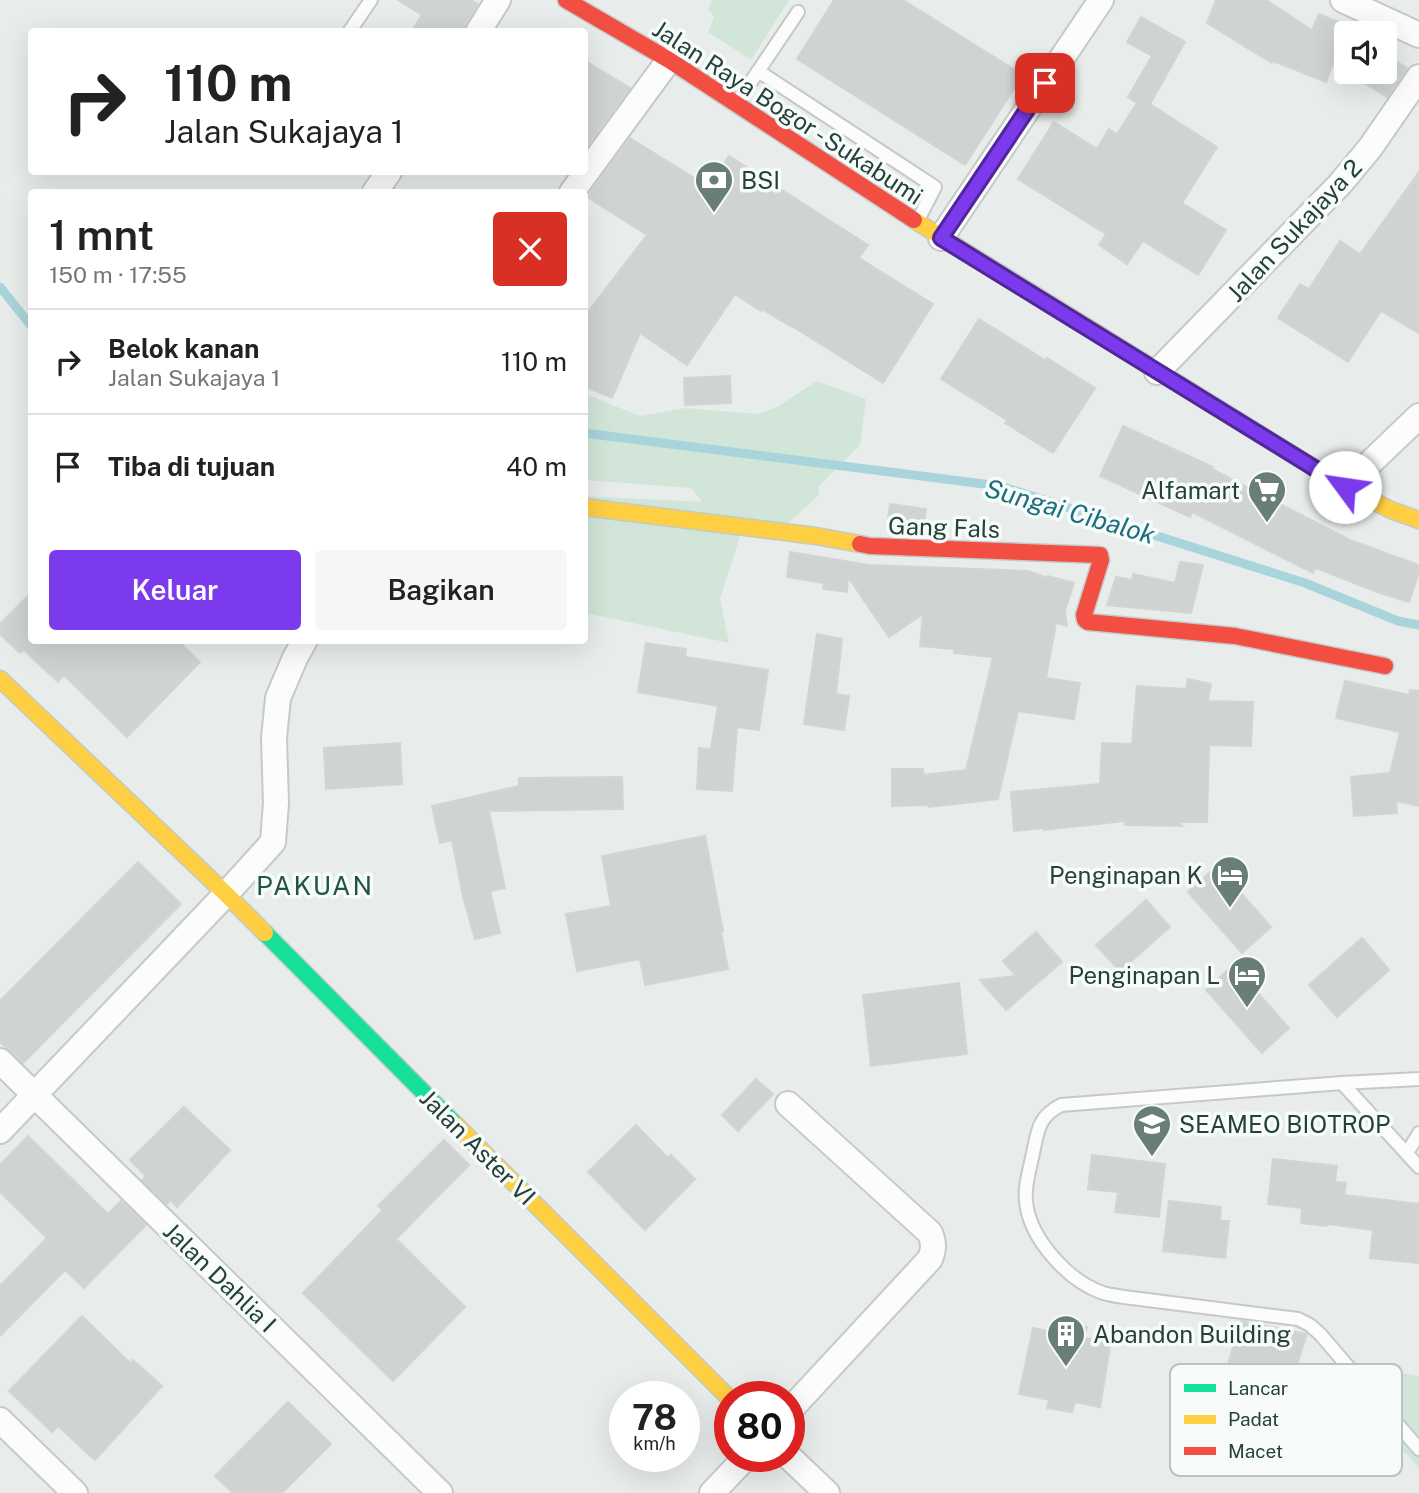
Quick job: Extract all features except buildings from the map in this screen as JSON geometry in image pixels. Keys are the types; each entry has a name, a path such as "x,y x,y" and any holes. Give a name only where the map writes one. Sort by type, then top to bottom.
{"main road":[{"name":"Jalan Raya Bogor - Sukabumi","path":"566,0 669,60 941,238 1345,487 1391,510 1419,520"},
{"name":"Gang Fals","path":"588,508 816,536 870,546 1100,555 1101,560 1084,615 1088,622 1234,636 1385,666"},
{"name":"Jalan Aster VI","path":"0,679 226,894 714,1383"}],"street":[{"path":"480,28 498,0"},
{"path":"941,238 1101,0"},
{"path":"1343,0 1419,35"},
{"path":"588,170 669,60"},
{"name":"Jalan Sukajaya 2","path":"1157,372 1340,184 1370,148 1419,77"},
{"path":"1345,487 1419,416"},
{"path":"0,1131 273,842 274,738 278,698 304,644"},
{"name":"Jalan Dahlia I","path":"0,1061 440,1493"},
{"path":"788,1104 930,1233 933,1242 930,1259 805,1394"},
{"path":"0,1420 75,1493"},
{"path":"712,1493 732,1472"},
{"path":"805,1472 827,1493"}],"lane":[{"path":"352,28 371,0"},
{"path":"736,104 797,12"},
{"path":"758,71 935,187 917,222"},
{"path":"1346,1364 1320,1334 1298,1319 1124,1297 1101,1292 1067,1271 1040,1240 1027,1212 1027,1181 1038,1127 1048,1113 1061,1105 1419,1079"},
{"path":"1342,1083 1419,1167"},
{"path":"1407,1153 1419,1133"},
{"path":"1402,1429 1419,1449"}],"green space":[{"path":"712,0 789,0 751,60 708,32 714,17 708,9"},
{"path":"817,381 866,399 860,445 818,487 819,495 776,534 743,527 720,599 729,643 588,614 588,496 702,502 691,488 588,480 588,395 640,416 686,408 757,414 777,407"},
{"path":"1402,1373 1419,1376 1419,1469 1402,1452"}],"waterway":[{"name":"Sungai Cibalok","path":"0,287 28,322"},
{"name":"Sungai Cibalok","path":"588,434 1000,486 1305,583 1398,621 1419,625"}],"traffic: fast":[{"path":"265,933 456,1125"}],"traffic: slow":[{"path":"914,220 1345,487 1391,510 1419,520"},
{"path":"588,508 860,544"},
{"path":"0,679 265,933"},
{"path":"456,1125 714,1383"}],"traffic: jam":[{"path":"566,0 669,60 914,220"},
{"path":"860,544 1100,555 1101,560 1084,615 1088,622 1235,636 1385,666"}],"place":[{"name":"BSI","path":"714,214"},
{"name":"Alfamart","path":"1267,524"},
{"name":"Penginapan K","path":"1230,909"},
{"name":"Penginapan L","path":"1247,1009"},
{"name":"SEAMEO BIOTROP","path":"1152,1158"},
{"name":"Abandon Building","path":"1066,1368"}],"district":[{"name":"PAKUAN","path":"315,885"}],"route":[{"path":"1045,83 941,238 1345,487"}]}
